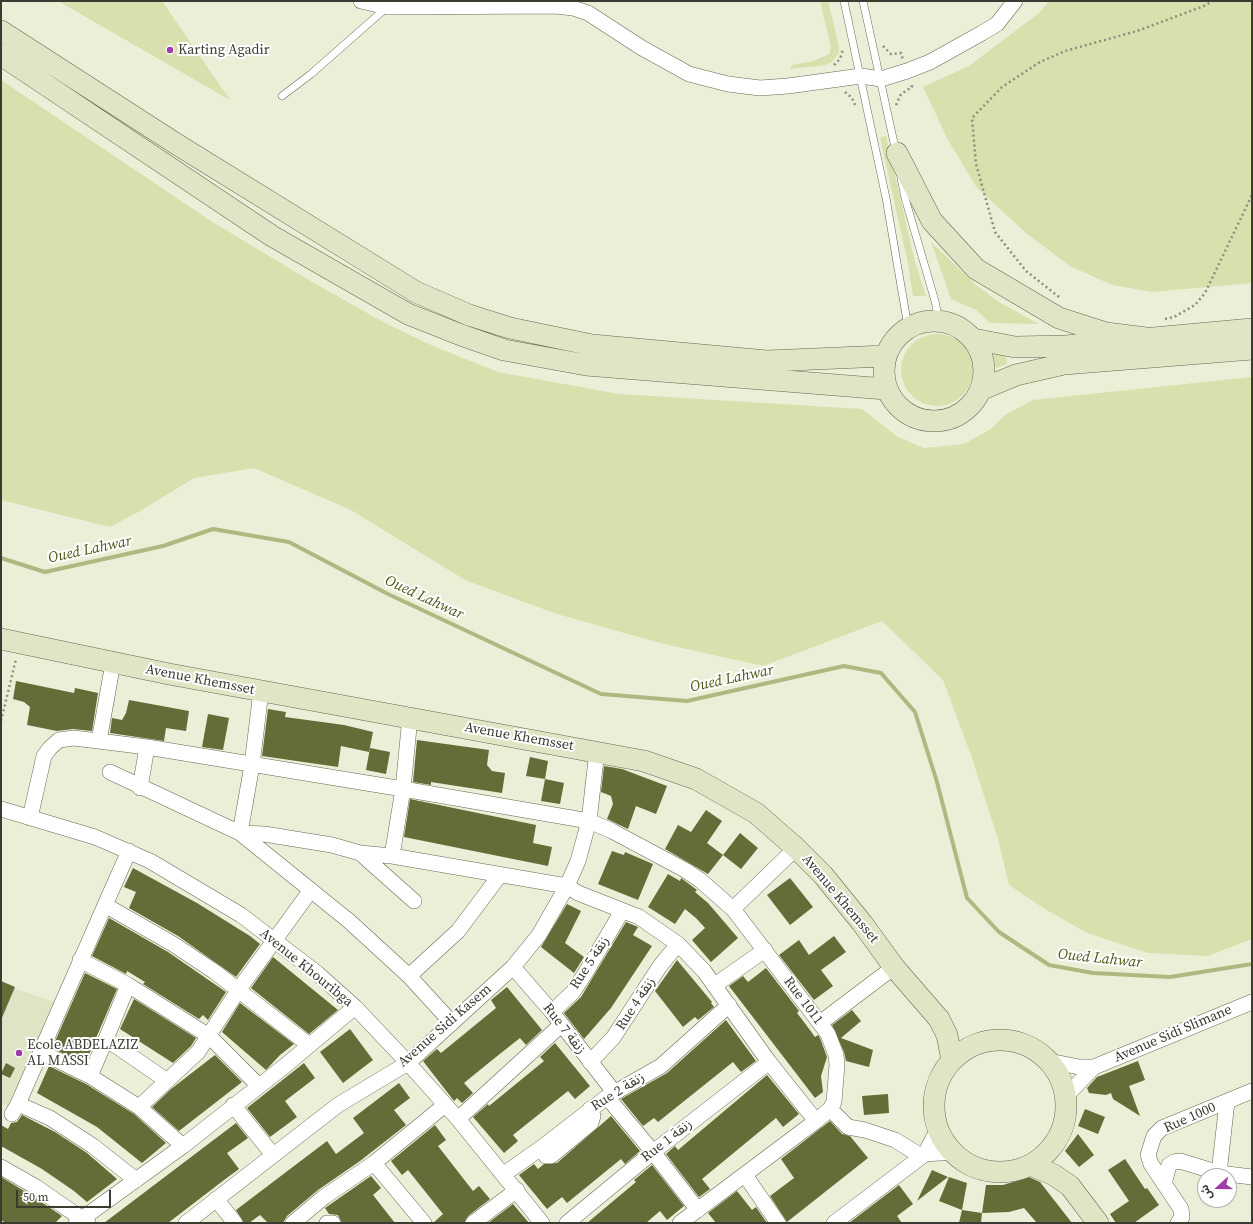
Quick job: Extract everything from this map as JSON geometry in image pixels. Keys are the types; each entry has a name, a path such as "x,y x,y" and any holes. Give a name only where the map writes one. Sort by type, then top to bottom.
{"street":[{"path":"360,1 387,7 586,7 642,48 689,74 728,84 760,88 781,87 861,76 881,79 930,62 982,33 996,24 1015,1"},
{"path":"1,31 178,145 416,292 469,315 510,328 592,346 767,361 885,356"},
{"path":"1,55 272,236 408,314 461,336 504,350 586,365 886,389"},
{"path":"897,153 932,221 976,269 1059,318 1106,333 1146,338"},
{"path":"939,320 952,323 964,330 973,339 980,351 984,362 984,373 980,390 976,398 965,411 951,419 935,422 919,419 904,412 893,400 886,389 883,374 885,356 896,336 908,327 918,322 939,320"},
{"path":"973,339 1015,347 1030,348 1252,329"},
{"path":"980,390 1016,375 1064,364 1252,349"},
{"name":"Avenue Khemsset","path":"10,641 113,663 261,691 644,760 696,779 756,813 796,848 823,875 862,923 894,967 940,1019 947,1035 952,1060"},
{"path":"99,741 113,663"},
{"path":"240,833 252,765 261,691"},
{"path":"392,856 404,789 410,717"},
{"name":"Rue 1011","path":"30,818 41,765 50,748 60,740 66,738 147,747 589,821 612,831 684,870 700,880 733,909 828,1034 836,1055 834,1102 830,1109"},
{"path":"140,788 147,747"},
{"name":"Avenue Sidi Kasem","path":"186,1223 338,1105 408,1063 513,967 539,934 567,886 578,861 589,821 597,752"},
{"path":"110,772 140,788 240,833 349,920 408,976 452,1023"},
{"name":"Avenue Khouribga","path":"1,809 95,837 150,861 241,915 317,973 355,1007 408,1063 458,1119 517,1190 542,1223"},
{"path":"240,833 264,834 332,845 360,853 392,856 567,886 578,894 622,910 650,923 678,944 715,985 768,1062 816,1121"},
{"path":"733,909 796,848"},
{"path":"129,851 15,1109 50,1118 93,1146 136,1180"},
{"path":"360,853 414,901"},
{"path":"408,976 458,931 500,875"},
{"path":"139,1107 166,1080 186,1064 209,1036 239,989 311,890"},
{"path":"105,905 173,944 239,989 309,1045"},
{"name":"Rue 5 زنقة","path":"552,1012 572,992 586,972 622,910"},
{"name":"Rue 4 زنقة","path":"590,1062 613,1038 660,966 678,944"},
{"path":"715,985 765,950"},
{"path":"80,960 128,985 209,1036 259,1086"},
{"name":"Rue 7 زنقة","path":"513,967 552,1012 590,1062 610,1095 698,1210"},
{"path":"820,1023 894,967"},
{"path":"90,1076 128,985"},
{"name":"Avenue Sidi Slimane","path":"1049,1061 1079,1068 1094,1067 1252,1002"},
{"name":"Rue 2 زنقة","path":"504,1174 541,1148 610,1095 661,1066 730,1005"},
{"path":"1,1167 36,1187 82,1221 259,1086 355,1007"},
{"name":"Avenue Khemsset","path":"940,1019 965,1033 990,1040"},
{"path":"458,1119 561,1025"},
{"path":"106,1039 166,1080"},
{"path":"990,1040 1016,1041 1036,1050 1049,1061 1063,1084 1065,1097 1064,1123 1057,1141 1044,1156 1031,1165 1001,1173 978,1169 957,1158 942,1140 933,1105 935,1087 943,1071 952,1060 972,1045 990,1040"},
{"path":"40,1052 90,1076 139,1107 182,1146"},
{"name":"Rue 1 زنقة","path":"567,1223 653,1152 768,1062"},
{"name":"Avenue Sidi Slimane","path":"1065,1097 1094,1067"},
{"name":"Rue 1000","path":"1178,1223 1182,1217 1181,1209 1151,1164 1148,1156 1154,1136 1162,1128 1252,1091"},
{"path":"1220,1168 1227,1102"},
{"path":"301,1221 324,1197 374,1163 445,1105"},
{"path":"233,1106 273,1155"},
{"path":"680,1223 830,1109 848,1127 865,1130 895,1140 923,1155 952,1152"},
{"path":"834,1223 923,1155 938,1129"},
{"path":"1057,1141 1070,1186"},
{"path":"1164,1184 1169,1165 1174,1162 1180,1161 1203,1168"},
{"path":"374,1163 424,1223"},
{"path":"1031,1165 1054,1175 1070,1186 1098,1223"},
{"path":"745,1174 778,1223"},
{"path":"1237,1175 1252,1177"},
{"path":"473,1223 517,1190"},
{"path":"216,1199 235,1223"},
{"path":"327,1223 333,1223"}],"lane":[{"path":"844,1 861,76 888,211 908,327"},
{"path":"863,1 897,153 905,198 939,320"},
{"path":"282,96 311,74 387,7"}],"path":[{"path":"1064,300 1026,271 995,232 976,164 972,118 1002,87 1040,62 1065,51 1137,31 1204,6 1213,1"},
{"path":"1159,321 1174,317 1195,305 1205,293 1252,195"},
{"path":"1,721 10,641"}],"shaded area":[{"name":"Karting Agadir","path":"58,1 162,1 230,100"},
{"path":"820,1 828,1 839,52 832,62 826,65 791,69 791,66 796,64 813,61 829,54 831,47"},
{"path":"1049,1 1252,1 1252,283 1153,292 1112,285 1070,266 1027,234 977,188 948,140 923,87 969,66 1040,12"},
{"path":"1,80 211,221 307,279 383,322 433,346 498,372 619,394 862,409 898,437 924,448 964,444 991,429 1005,415 1033,400 1252,377 1252,939 1208,956 1148,953 1087,933 1045,909 1009,885 998,839 971,755 943,680 882,621 763,666 660,643 557,614 465,580 351,510 254,468 194,478 140,511 110,527 1,500"},
{"path":"886,136 915,262 926,296 913,296 908,264 880,137"},
{"path":"931,242 976,285 999,302 1039,324 990,323 976,310 951,299"},
{"path":"937,334 951,337 963,344 970,356 973,370 970,384 963,396 951,403 937,406 923,403 911,396 904,384 901,370 904,356 911,344 923,337"},
{"path":"993,352 1006,354 1007,364 996,368"},
{"name":"Ecole ABDELAZIZ AL MASSI","path":"1,984 58,1003 12,1108 1,1104"}],"building":[{"path":"16,681 74,693 75,688 98,693 92,731 73,729 57,731 27,725 30,707 24,702 13,699"},
{"path":"129,700 189,711 186,731 166,728 164,741 110,733 112,718 122,720 126,713"},
{"path":"268,709 286,712 285,717 344,725 373,732 369,752 341,746 338,767 262,756"},
{"path":"208,714 229,718 223,750 202,747"},
{"path":"417,740 489,750 487,765 492,771 505,773 502,793 431,782 431,785 413,782"},
{"path":"370,748 390,752 386,774 366,770"},
{"path":"530,757 548,761 545,779 526,776"},
{"path":"604,766 622,769 667,786 656,814 636,806 628,829 607,819 613,804 611,796 601,792"},
{"path":"545,779 564,783 560,804 541,801"},
{"path":"410,799 536,825 533,843 552,847 548,866 404,837"},
{"path":"706,810 722,821 707,843 723,855 708,874 665,849 678,825 691,832"},
{"path":"740,833 758,848 741,869 723,855"},
{"path":"612,851 624,855 625,852 653,864 638,900 598,884"},
{"path":"133,868 197,903 250,936 260,944 236,977 178,936 129,908 136,892 124,887"},
{"path":"668,874 680,881 681,878 697,890 695,892 708,903 738,938 711,962 692,940 705,928 696,918 685,909 675,924 648,907"},
{"path":"790,878 813,907 790,925 767,895"},
{"path":"567,904 581,911 565,943 584,957 574,973 541,947"},
{"path":"109,918 168,952 226,992 208,1020 203,1015 199,1019 143,984 145,982 127,971 126,974 92,956"},
{"path":"626,922 638,927 633,935 652,946 611,1008 584,1039 564,1013 581,997"},
{"path":"834,936 846,952 821,970 833,986 814,1000 779,955 799,940 809,955"},
{"path":"273,957 338,1010 309,1034 251,988"},
{"path":"677,960 712,1002 711,1003 714,1007 698,1020 695,1017 683,1027 655,991"},
{"path":"766,968 799,1011 797,1013 815,1037 818,1035 820,1038 827,1057 821,1076 823,1092 815,1098 729,986 743,976 748,982"},
{"path":"85,973 117,989 85,1064 56,1050 57,1047 53,1046"},
{"path":"1,981 15,987 1,1020"},
{"path":"507,987 542,1030 526,1045 520,1038 491,1061 464,1083 473,1093 462,1103 457,1098 454,1101 423,1061 437,1049 441,1053 496,1008 491,1000"},
{"path":"134,999 196,1038 191,1046 173,1063 120,1029"},
{"path":"240,1003 294,1044 280,1055 266,1070 222,1032"},
{"path":"852,1010 861,1021 841,1038 873,1050 869,1067 846,1061 844,1052 832,1025"},
{"path":"726,1020 756,1061 741,1072 733,1062 658,1122 654,1118 643,1126 621,1099 667,1073"},
{"path":"350,1029 373,1060 343,1083 320,1052"},
{"path":"555,1043 590,1086 575,1099 568,1091 513,1135 518,1141 504,1153 473,1117 488,1104 489,1106 544,1061 540,1057"},
{"path":"215,1055 242,1082 179,1131 152,1107 171,1089"},
{"path":"1138,1061 1145,1080 1129,1086 1140,1116 1113,1099 1111,1093 1106,1095 1089,1093 1087,1088 1097,1077"},
{"path":"6,1063 15,1068 10,1078 1,1074"},
{"path":"304,1063 315,1078 285,1101 297,1117 270,1137 247,1108"},
{"path":"49,1066 86,1084 134,1114 166,1143 142,1163 97,1127 37,1093"},
{"path":"767,1075 799,1114 783,1127 776,1118 702,1179 710,1189 699,1197 666,1154 675,1146 678,1150"},
{"path":"399,1083 410,1098 394,1110 406,1125 360,1161 318,1190 287,1216 283,1223 268,1223 260,1215 249,1223 244,1223 236,1210 327,1141 336,1154 364,1133 353,1118"},
{"path":"888,1094 889,1113 864,1115 862,1096"},
{"path":"1085,1109 1105,1117 1098,1134 1078,1126"},
{"path":"22,1115 55,1132 87,1153 117,1179 87,1202 42,1169 1,1146 1,1125 8,1129 11,1123 17,1122"},
{"path":"611,1116 640,1151 625,1164 621,1159 567,1203 562,1197 547,1209 519,1175 534,1164 538,1169 544,1164 557,1163"},
{"path":"830,1121 842,1134 850,1136 868,1158 787,1222 770,1196 794,1178 781,1159"},
{"path":"236,1123 248,1138 227,1153 239,1169 168,1223 104,1223"},
{"path":"435,1125 446,1140 438,1146 473,1191 479,1186 490,1199 468,1216 464,1223 433,1223 443,1214 408,1170 402,1175 391,1161"},
{"path":"1078,1134 1094,1155 1079,1167 1065,1151"},
{"path":"1125,1159 1145,1189 1147,1188 1159,1205 1134,1223 1116,1223 1110,1214 1129,1201 1108,1170"},
{"path":"652,1165 684,1206 667,1220 660,1211 646,1223 587,1223 636,1182 634,1180"},
{"path":"932,1170 948,1177 917,1201"},
{"path":"371,1176 381,1188 373,1195 395,1223 342,1223 338,1215 329,1214 325,1208"},
{"path":"1,1177 62,1216 55,1223 6,1223 1,1220"},
{"path":"949,1177 967,1183 962,1210 939,1201"},
{"path":"1029,1177 1040,1182 1072,1223 1037,1223 1024,1208 1009,1212 982,1213 986,1185 1003,1185"},
{"path":"899,1185 913,1204 897,1216 902,1223 849,1223"},
{"path":"737,1191 752,1210 756,1207 767,1223 716,1223 708,1213"},
{"path":"513,1204 529,1223 488,1223"},
{"path":"962,1210 982,1213 981,1223 959,1223"}],"waterway":[{"name":"Oued Lahwar","path":"1,558 45,572 163,546 213,529 289,542 388,594 601,694 687,701 844,666 881,673 915,712 937,782 967,898 999,932 1049,965 1093,973 1170,977 1252,964"}],"place":[{"name":"Karting Agadir","path":"170,50"},
{"name":"Ecole ABDELAZIZ AL MASSI","path":"19,1053"}]}
